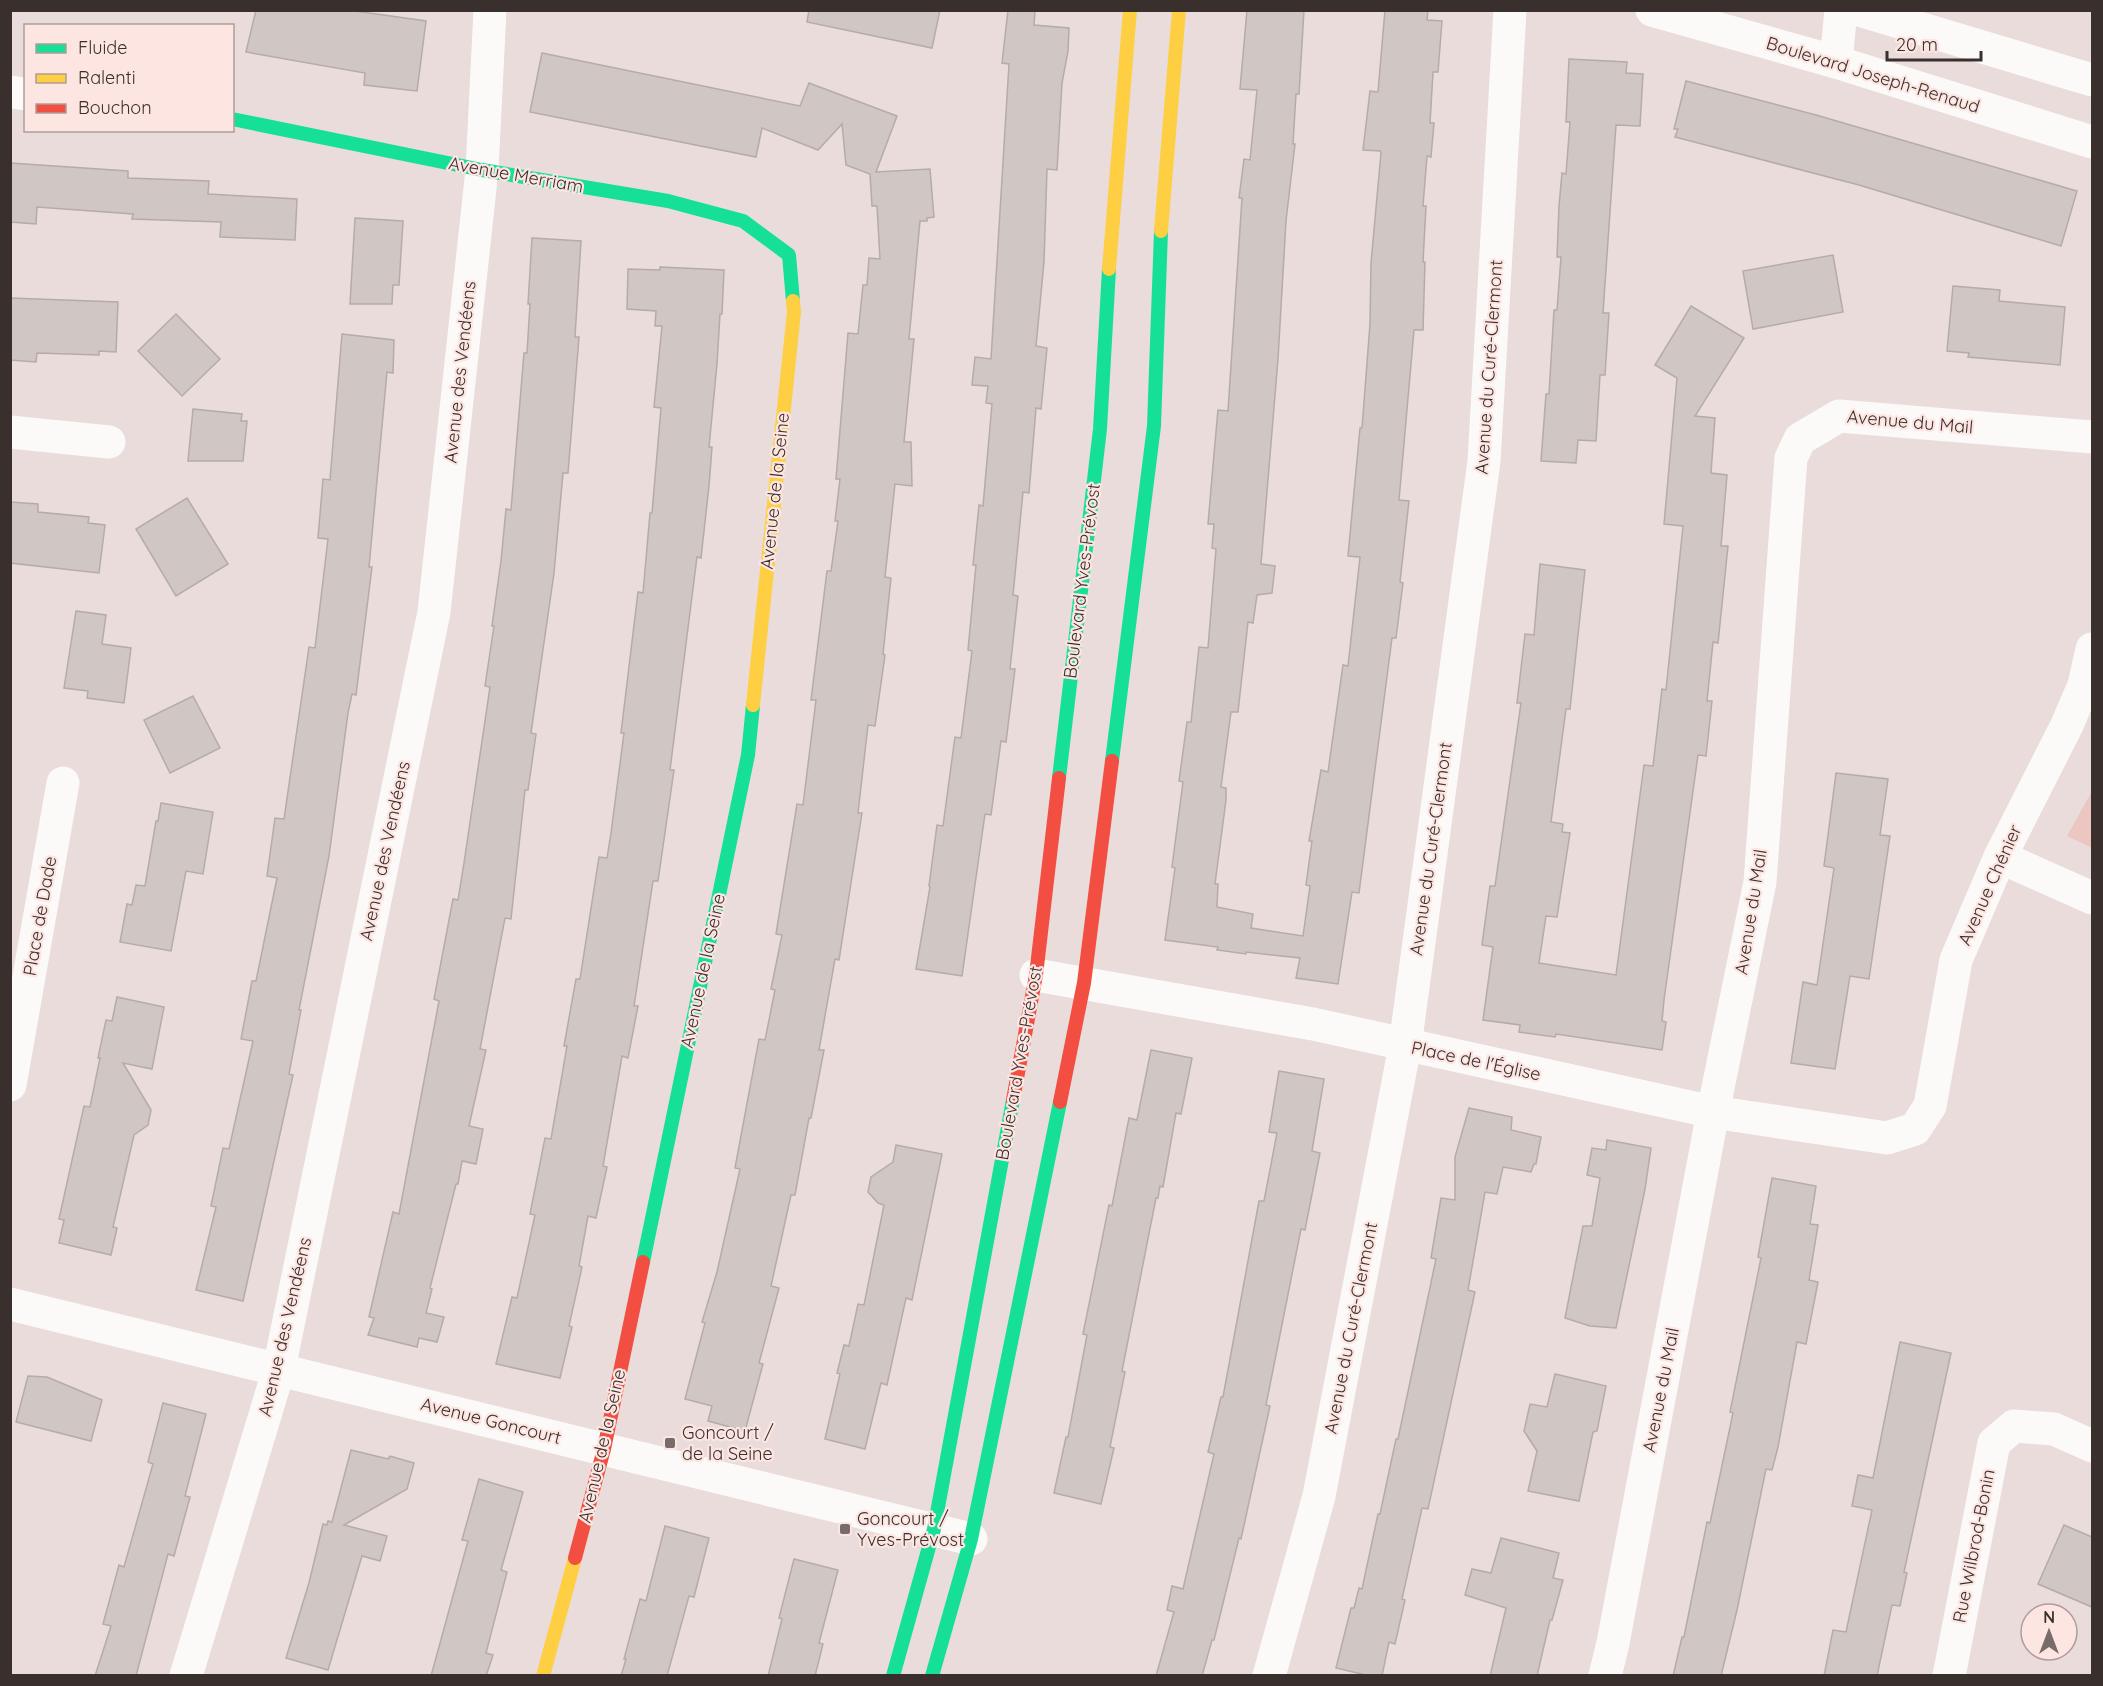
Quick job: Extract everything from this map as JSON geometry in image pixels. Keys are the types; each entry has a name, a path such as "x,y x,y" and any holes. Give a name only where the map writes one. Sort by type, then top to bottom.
{"street":[{"name":"Avenue des Vendéens","path":"186,1676 279,1370 434,612 482,170 490,10"},
{"name":"Boulevard Yves-Prévost","path":"893,1676 934,1529 1036,975 1104,442 1112,224 1130,10"},
{"path":"932,1676 971,1539 1084,983 1146,446 1154,426 1161,231 1179,10"},
{"name":"Avenue du Curé-Clermont","path":"1269,1676 1319,1496 1405,1046 1484,461 1510,10"},
{"name":"Boulevard Joseph-Renaud","path":"1652,10 1836,62 2092,142"},
{"path":"1836,62 1841,10"},
{"path":"1859,10 2092,80"},
{"name":"Avenue Merriam","path":"234,119 482,170 668,201 743,221 789,255"},
{"name":"Avenue de la Seine","path":"543,1676 604,1449 748,755 794,312 789,255"},
{"name":"Avenue du Mail","path":"1605,1676 1614,1642 1713,1112 1760,882 1791,458 1800,439 1839,416 2092,437"},
{"path":"10,432 109,442"},
{"name":"Avenue Chénier","path":"1916,1130 1930,1106 1956,960 2000,857 2067,725 2084,684 2092,649"},
{"name":"Place de Dade","path":"10,1085 63,783"},
{"path":"2000,857 2092,898"},
{"name":"Place de l'Église","path":"1036,975 1313,1024 1713,1112 1887,1138 1916,1130"},
{"name":"Avenue Goncourt","path":"10,1304 971,1539"},
{"name":"Rue Wilbrod-Bonin","path":"1949,1676 1994,1443 2014,1426 2054,1429 2092,1446"}],"shaded area":[{"path":"2092,791 2092,848 2067,836"}],"building":[{"path":"256,10 348,10 426,21 417,91 364,85 365,73 246,52"},
{"path":"809,10 940,10 932,48 807,22"},
{"path":"1008,10 1035,10 1034,25 1069,28 1068,51 1062,83 1057,170 1047,169 1044,262 1036,346 1047,348 1041,409 1036,408 1029,493 1023,492 1013,595 1018,596 1010,669 1015,669 1006,742 1001,741 991,815 985,814 962,976 916,969 930,887 937,825 943,826 955,737 961,738 972,651 968,650 976,565 973,565 979,505 983,506 992,404 986,403 988,386 972,385 975,357 991,359 1009,64 1002,63"},
{"path":"1247,10 1304,10 1261,564 1275,566 1272,593 1257,595 1253,623 1248,622 1238,712 1231,712 1221,787 1226,788 1226,800 1215,884 1218,884 1217,907 1253,914 1251,928 1303,936 1310,886 1306,885 1312,841 1309,841 1321,770 1328,772 1343,665 1348,666 1360,557 1348,556 1360,428 1362,428 1370,324 1371,263 1381,153 1380,151 1363,150 1370,91 1378,92 1385,10 1428,10 1427,20 1442,21 1438,72 1433,72 1430,123 1434,123 1431,157 1427,156 1423,206 1426,206 1423,330 1414,330 1399,500 1409,501 1400,582 1403,583 1396,638 1392,638 1359,893 1352,892 1338,984 1296,978 1300,958 1246,952 1246,954 1217,950 1218,947 1165,940 1175,868 1172,867 1183,782 1179,781 1187,722 1191,722 1199,647 1208,648 1216,549 1212,548 1214,524 1208,524 1214,454 1218,410 1228,411 1242,198 1239,198 1244,159 1250,160 1257,90 1240,89"},
{"path":"542,53 800,106 809,83 897,116 876,172 930,169 934,217 927,218 927,221 920,221 909,339 914,339 904,442 911,442 912,486 895,484 885,577 891,578 883,654 885,655 875,726 868,725 858,813 862,813 839,960 835,959 819,1050 824,1050 795,1195 791,1195 771,1286 779,1288 759,1363 763,1364 745,1431 708,1421 712,1406 685,1399 740,1169 735,1168 759,1039 765,1040 775,990 771,989 782,935 776,934 797,804 803,805 816,700 811,700 827,571 831,571 838,521 835,521 840,479 836,479 848,333 858,334 863,285 867,285 869,258 880,259 877,206 872,206 870,174 846,165 842,124 818,150 762,128 756,157 530,112"},
{"path":"1569,59 1627,62 1626,73 1643,74 1640,126 1616,125 1603,313 1609,313 1605,375 1600,375 1596,441 1578,440 1576,463 1541,461 1561,257 1557,257 1559,206 1562,173 1566,174 1570,122 1566,122"},
{"path":"1686,81 1816,115 2077,191 2061,246 1859,185 1675,137 1678,129 1674,129"},
{"path":"10,163 128,171 128,178 209,181 208,194 297,199 295,240 220,237 221,222 132,219 133,214 37,207 36,224 10,222"},
{"path":"355,218 403,221 399,285 393,285 392,304 350,304"},
{"path":"532,238 581,241 575,337 579,337 568,473 563,473 554,573 531,733 536,734 528,790 525,790 511,919 505,918 480,1049 486,1050 469,1126 483,1129 476,1164 462,1161 430,1288 432,1289 426,1313 444,1317 437,1342 419,1338 417,1347 368,1335 374,1318 369,1317 393,1212 399,1214 439,1001 434,999 453,899 458,900 464,863 490,687 485,686 494,626 492,626 506,509 511,510 524,353 527,353"},
{"path":"1833,255 1843,312 1753,329 1743,271"},
{"path":"660,267 724,270 709,447 712,447 709,486 701,558 697,557 670,770 674,770 658,881 653,881 634,1006 638,1006 628,1058 622,1056 603,1166 607,1167 596,1218 588,1216 579,1266 582,1267 569,1326 572,1327 560,1378 496,1364 512,1297 517,1298 535,1215 530,1214 545,1138 551,1139 567,1046 564,1046 576,979 580,979 599,857 607,858 611,833 638,592 643,593 661,408 654,407 662,326 655,326 656,311 627,309 628,269 660,270"},
{"path":"1953,286 2000,290 1999,301 2065,307 2060,365 1968,357 1969,353 1947,351"},
{"path":"10,298 118,302 116,352 99,351 99,355 37,353 36,362 10,360"},
{"path":"1691,306 1744,338 1695,416 1715,418 1711,473 1727,475 1721,546 1728,546 1718,643 1713,642 1707,701 1712,701 1706,756 1698,755 1664,1000 1662,1021 1666,1022 1662,1050 1556,1034 1555,1037 1519,1032 1520,1025 1483,1020 1493,947 1482,945 1490,886 1495,886 1521,703 1517,703 1525,634 1534,635 1540,564 1585,570 1570,709 1566,709 1551,822 1563,824 1562,832 1570,833 1557,917 1546,916 1539,963 1616,975 1644,765 1653,766 1662,689 1666,690 1683,526 1664,524 1677,378 1655,365"},
{"path":"176,314 220,359 182,396 138,351"},
{"path":"342,334 394,340 393,373 387,372 369,567 372,567 356,695 352,694 348,713 329,856 289,1074 293,1075 243,1301 196,1290 216,1207 211,1206 223,1148 229,1149 253,1041 241,1039 252,981 256,981 277,878 267,876 275,818 284,819 309,647 315,648 328,539 318,538 323,479 330,480"},
{"path":"193,409 242,414 241,421 247,421 243,461 188,461"},
{"path":"187,498 228,564 176,596 136,529"},
{"path":"10,502 38,504 38,512 89,517 88,523 105,525 99,573 10,563"},
{"path":"76,611 106,615 102,644 131,648 124,703 87,698 88,691 64,688"},
{"path":"193,696 220,748 170,773 144,720"},
{"path":"1836,773 1888,779 1880,835 1890,836 1869,979 1850,976 1835,1069 1791,1063 1803,982 1817,985 1834,868 1824,866"},
{"path":"161,803 213,812 203,874 186,871 171,951 120,942 127,904 132,905 136,885 145,886"},
{"path":"117,997 164,1007 152,1069 123,1063 151,1110 148,1125 134,1135 113,1227 117,1228 111,1255 59,1243 64,1220 59,1219 84,1106 90,1107 106,1020 112,1021"},
{"path":"1151,1050 1192,1058 1181,1114 1176,1113 1163,1187 1160,1186 1158,1198 1156,1198 1122,1371 1125,1372 1110,1447 1114,1448 1101,1504 1054,1493 1066,1437 1068,1437 1087,1335 1083,1334 1109,1205 1112,1206 1129,1118 1137,1120"},
{"path":"1279,1071 1324,1079 1312,1151 1320,1153 1305,1230 1301,1229 1266,1405 1270,1406 1241,1539 1239,1538 1214,1640 1212,1640 1202,1676 1156,1676 1174,1612 1167,1610 1172,1586 1183,1589 1214,1454 1208,1452 1221,1397 1223,1397 1259,1201 1264,1201 1277,1133 1269,1132"},
{"path":"1469,1108 1512,1117 1511,1130 1541,1137 1536,1164 1531,1172 1503,1167 1497,1194 1485,1192 1468,1290 1475,1292 1428,1509 1422,1508 1402,1599 1405,1600 1395,1644 1389,1642 1382,1676 1370,1676 1336,1668 1351,1608 1354,1608 1359,1588 1362,1589 1396,1439 1398,1439 1436,1259 1431,1258 1441,1198 1455,1200 1455,1157"},
{"path":"1607,1140 1651,1148 1645,1189 1616,1328 1590,1326 1565,1318 1583,1226 1592,1226 1600,1178 1587,1175 1592,1148 1606,1150"},
{"path":"896,1145 942,1154 912,1300 906,1298 887,1385 881,1383 865,1449 825,1439 840,1374 837,1373 844,1345 849,1346 858,1304 864,1305 884,1205 878,1203 868,1192 871,1177 893,1162"},
{"path":"1772,1178 1816,1186 1810,1224 1818,1225 1809,1280 1818,1282 1806,1344 1797,1342 1778,1447 1772,1470 1766,1469 1721,1676 1673,1676 1682,1637 1684,1637 1707,1522 1710,1523 1733,1413 1730,1412 1761,1258 1758,1257"},
{"path":"1900,1342 1951,1353 1904,1572 1907,1573 1900,1606 1892,1605 1877,1676 1824,1676 1833,1630 1846,1632 1872,1510 1852,1506 1858,1475 1873,1478"},
{"path":"1555,1374 1606,1386 1597,1431 1593,1432 1579,1501 1528,1491 1537,1451 1524,1431 1530,1404 1547,1407"},
{"path":"28,1376 47,1377 102,1400 91,1441 16,1422"},
{"path":"163,1403 206,1414 185,1496 190,1497 174,1556 168,1554 136,1676 95,1676 111,1626 103,1624 119,1565 124,1567 153,1464 148,1462"},
{"path":"351,1450 388,1459 390,1456 414,1463 407,1489 344,1525 387,1536 380,1561 362,1556 328,1670 286,1658 309,1583 323,1524 327,1525 328,1521 332,1522"},
{"path":"479,1479 523,1492 501,1570 507,1572 486,1653 493,1655 486,1676 431,1676 468,1541 462,1540"},
{"path":"2064,1525 2092,1537 2092,1607 2038,1584"},
{"path":"665,1526 709,1538 694,1597 689,1596 667,1676 621,1676 640,1599 646,1601"},
{"path":"1501,1538 1559,1553 1553,1578 1563,1580 1552,1620 1550,1620 1537,1676 1490,1676 1506,1608 1465,1595 1472,1569 1491,1573"},
{"path":"794,1559 838,1570 819,1643 823,1644 815,1676 768,1676 782,1619 779,1618"}],"traffic: fast":[{"path":"234,119 482,170 668,201 743,221 789,255 793,301"},
{"path":"1112,761 1154,426 1161,231"},
{"path":"1059,778 1100,429 1109,269"},
{"path":"643,1262 748,755 753,705"},
{"path":"893,1676 934,1529 1013,1100"},
{"path":"932,1676 971,1539 1060,1102"}],"traffic: slow":[{"path":"1109,269 1130,10"},
{"path":"1161,231 1179,10"},
{"path":"753,705 794,312 793,301"},
{"path":"543,1676 575,1558"}],"traffic: jam":[{"path":"1060,1102 1084,983 1112,761"},
{"path":"1013,1100 1036,975 1059,778"},
{"path":"575,1558 604,1449 643,1262"}],"place":[{"name":"Goncourt / de la Seine","path":"670,1443"},
{"name":"Goncourt / Yves-Prévost","path":"845,1529"}]}
